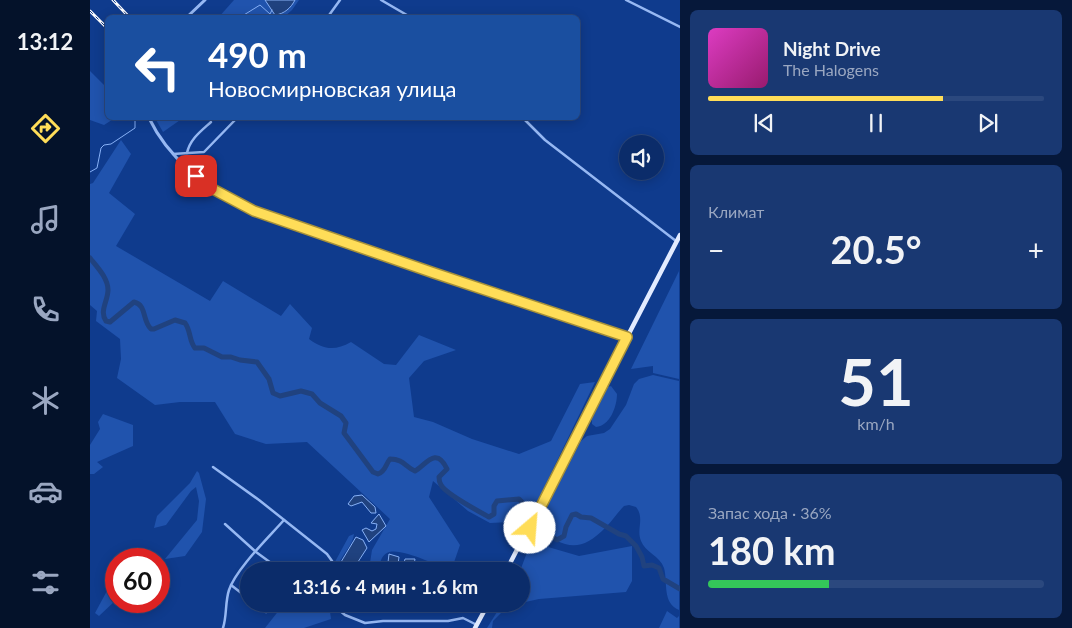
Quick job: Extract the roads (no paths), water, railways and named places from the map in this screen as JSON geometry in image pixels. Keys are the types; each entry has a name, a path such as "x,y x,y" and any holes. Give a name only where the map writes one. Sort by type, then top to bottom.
{"main road":[{"path":"511,562 680,235"},
{"path":"476,626 484,612"}],"street":[{"path":"189,15 205,0"},
{"path":"329,15 340,0"},
{"path":"381,0 407,15"},
{"path":"626,0 680,27"},
{"path":"150,120 162,142 209,187 254,211 627,337"},
{"path":"173,154 204,152 235,120"},
{"path":"524,120 545,140 676,241"},
{"path":"187,153 194,139 211,122"},
{"path":"212,467 259,500 327,554 332,562"},
{"path":"223,628 231,585 243,567 284,520"},
{"path":"225,524 270,562"},
{"path":"231,585 240,592"},
{"path":"341,612 365,623 383,621 448,621 463,618 476,626"}],"waterway":[{"path":"244,15 260,5 270,14 272,10"},
{"path":"90,172 97,168 101,148 104,145 111,144 135,128 135,120"},
{"path":"90,258 102,273 108,286 103,313 106,321 110,322 134,302 141,306 146,322 151,329 175,320 185,323 195,348 204,348 222,357 257,362 269,379 273,393 280,396 301,391 312,394 320,403 341,416 346,423 344,433 373,472 381,473 390,459 395,459 415,471 431,459 439,458 447,469 439,477 444,489 489,517 494,514 494,506 497,501 519,499 522,505 512,526 557,540 564,536 572,515 576,514 581,517 591,518 626,536 636,546 644,566 652,565 659,568 663,579 680,589"}],"railway":[{"path":"113,0 127,15"},
{"path":"90,11 105,26"}]}
